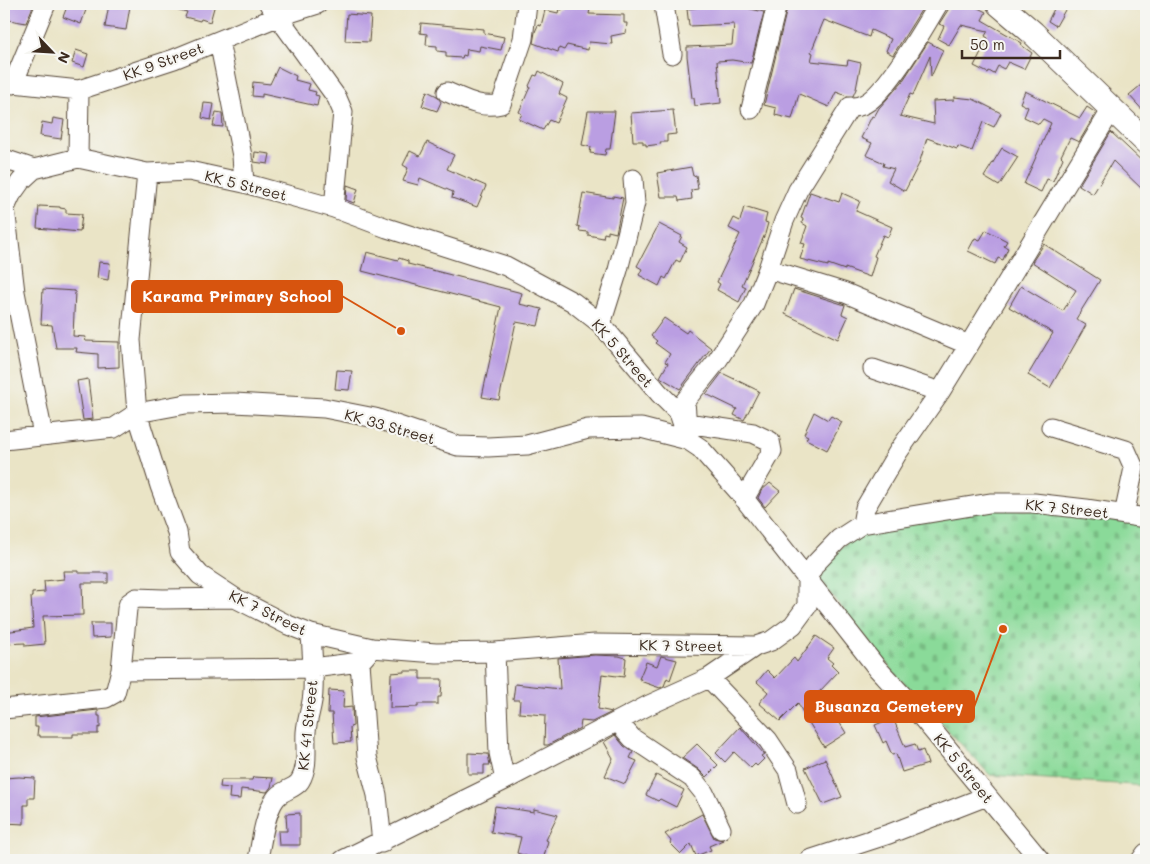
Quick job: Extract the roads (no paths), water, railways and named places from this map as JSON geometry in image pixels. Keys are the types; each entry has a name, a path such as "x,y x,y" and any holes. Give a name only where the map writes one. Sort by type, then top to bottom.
{"main road":[{"path":"999,4 1146,142"}],"street":[{"path":"8,83 46,4"},
{"name":"KK 9 Street","path":"8,83 80,90 174,59 219,41 273,11 318,4"},
{"path":"447,92 479,105 492,106 501,104 523,39 527,4"},
{"path":"663,4 672,54"},
{"path":"752,109 777,4"},
{"path":"687,431 685,401 717,361 754,304 768,270 784,221 798,190 850,108 862,105 872,99 883,88 913,46 938,4"},
{"path":"273,11 337,98 343,112 334,208"},
{"path":"219,41 242,156 244,183"},
{"path":"4,160 34,169 78,158 80,90"},
{"path":"862,524 865,508 898,452 970,345 1112,109"},
{"name":"KK 5 Street","path":"78,158 147,173 189,171 244,183 334,208 387,228 506,266 573,302 600,324 659,394 679,413 687,431 700,448 744,499 877,668 915,708 1040,860"},
{"path":"34,169 16,188 5,208 15,292 43,435"},
{"name":"KK 7 Street","path":"147,173 131,340 137,413 177,532 180,552 200,575 235,598 288,625 366,655 496,652 595,644 756,646"},
{"path":"600,324 618,270 635,203 633,179"},
{"path":"768,270 843,292 970,345"},
{"path":"873,369 940,392"},
{"name":"KK 33 Street","path":"4,440 114,428 137,413 186,404 224,403 324,408 375,418 458,446 488,447 527,444 588,429 641,428 753,433 770,441 772,451 744,499"},
{"path":"1051,427 1126,450 1134,468 1124,515"},
{"name":"KK 7 Street","path":"343,860 505,780 649,705 709,678 756,646 771,641 793,625 807,606 807,578 815,564 839,539 862,524 990,503 1034,503 1146,518"},
{"path":"4,709 106,698 115,693 121,670 127,609 129,603 136,598 163,600 235,598"},
{"name":"KK 41 Street","path":"258,860 271,806 282,792 295,786 300,780 306,760 306,731 313,692 311,634"},
{"path":"496,652 499,753 505,780"},
{"path":"121,670 313,668 366,655 367,757 378,795 382,842"},
{"path":"709,678 768,740 788,770 797,804"},
{"path":"618,722 632,738 692,778 704,793 722,829"},
{"path":"809,860 889,834 987,796"},
{"path":"1141,860 1146,852"}],"place":[{"name":"Karama Primary School","path":"401,331"},
{"name":"Busanza Cemetery","path":"1003,629"}]}
